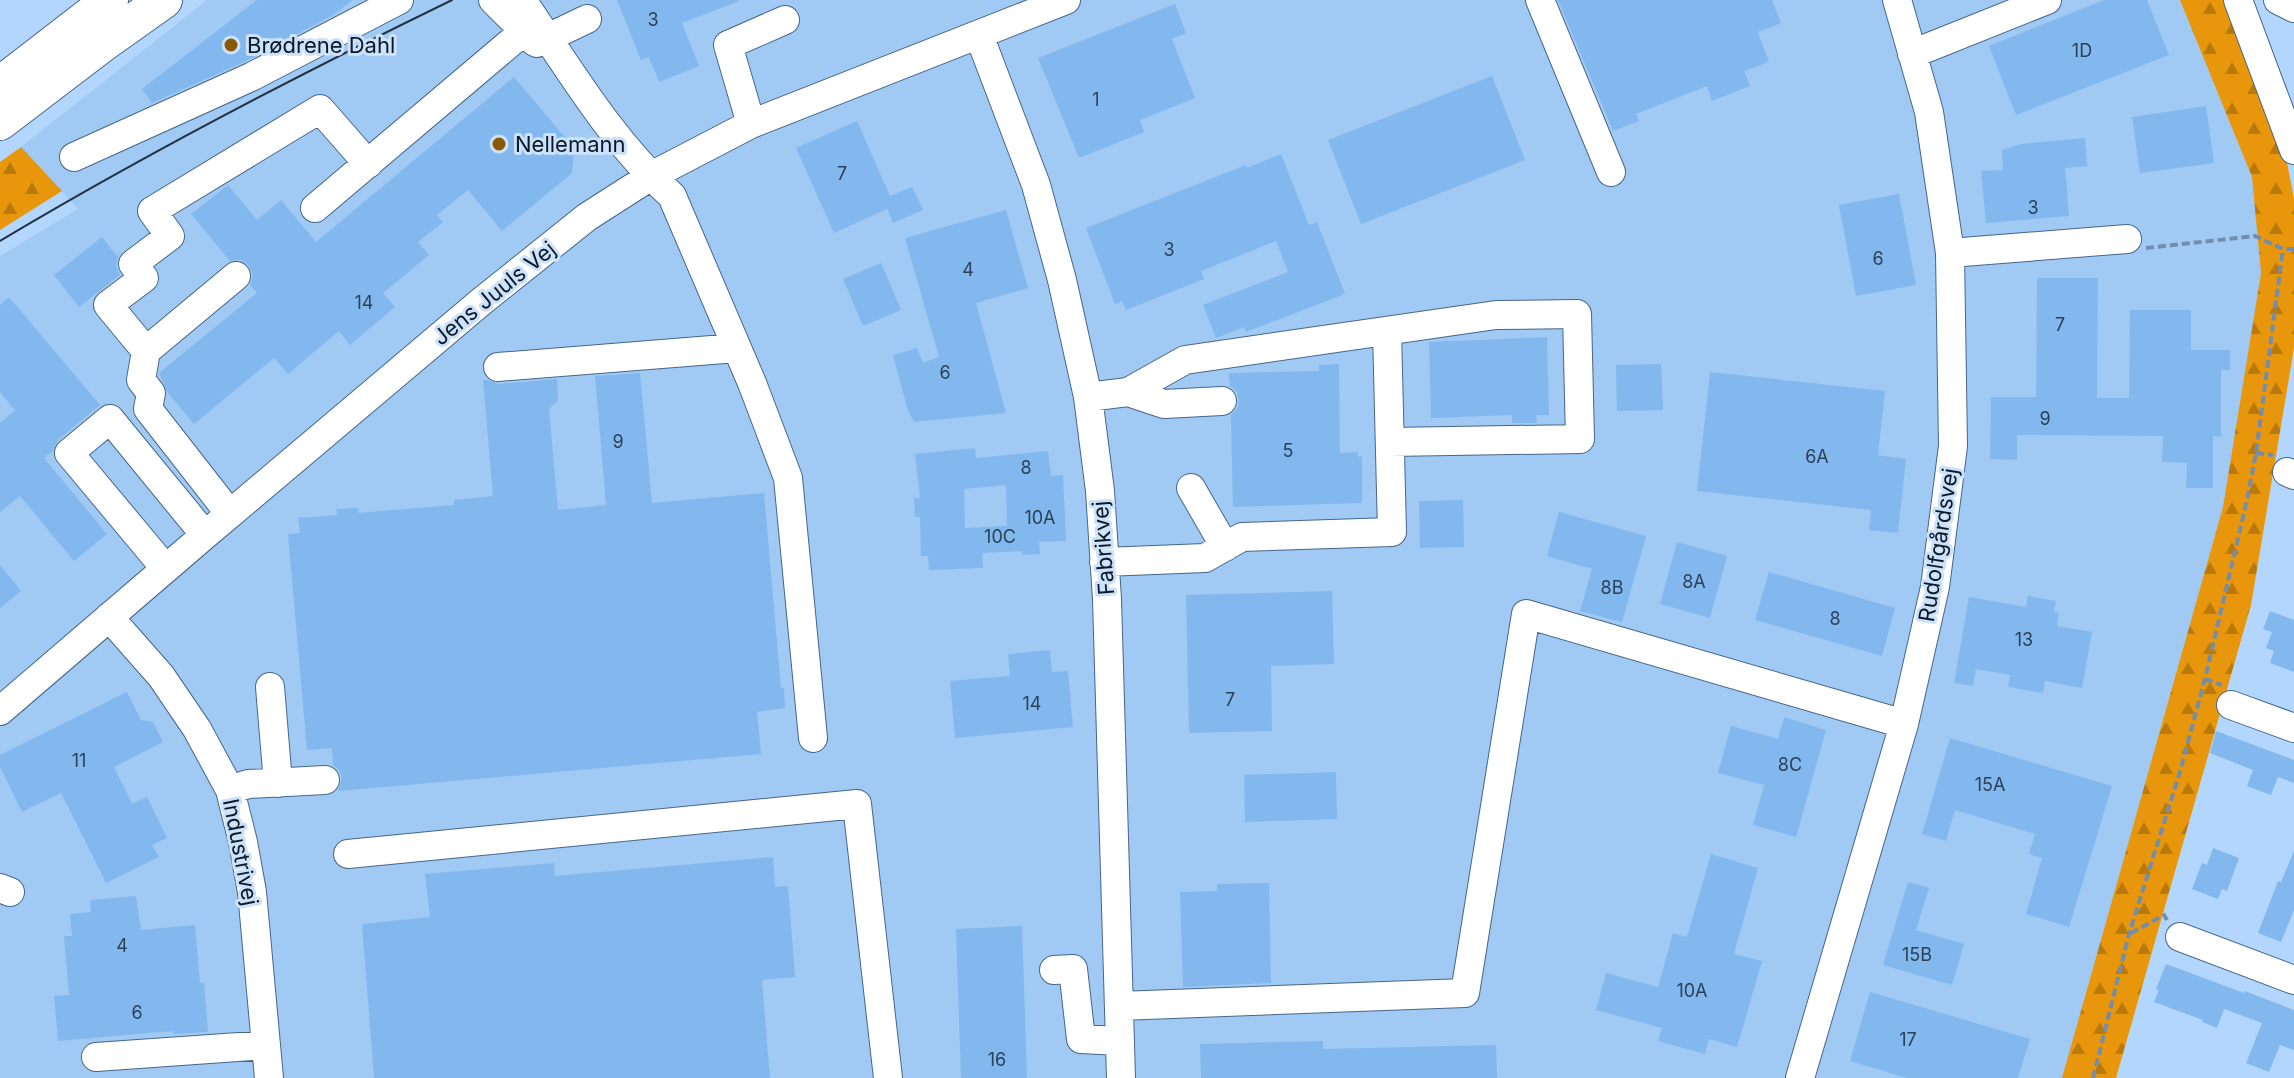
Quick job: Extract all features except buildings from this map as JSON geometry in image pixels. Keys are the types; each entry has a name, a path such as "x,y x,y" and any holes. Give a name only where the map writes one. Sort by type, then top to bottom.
{"main road":[{"path":"0,85 110,0"},
{"path":"0,122 161,1"}],"street":[{"path":"74,157 251,77 399,0"},
{"path":"493,0 533,27 651,176 672,196 773,435 788,478 813,738"},
{"name":"Jens Juuls Vej","path":"0,711 165,568 587,217 651,176 751,124 1066,0"},
{"path":"1540,0 1611,172"},
{"name":"Rudolfgårdsvej","path":"1800,1078 1904,724 1935,587 1953,446 1950,253 1929,112 1897,0"},
{"path":"1912,54 2047,0"},
{"path":"2238,0 2294,146"},
{"path":"2278,0 2294,8"},
{"path":"315,208 533,27 587,19"},
{"path":"751,124 728,45 785,20"},
{"name":"Fabrikvej","path":"979,35 1036,185 1062,280 1088,397 1100,491 1104,562 1121,1078"},
{"path":"146,351 108,305 144,278 133,264 170,236 152,211 320,109 368,164"},
{"path":"1950,253 2127,239"},
{"path":"230,514 148,409 151,393 141,380 146,351 236,276"},
{"path":"1088,397 1128,392 1185,360 1496,315 1577,314 1580,439 1390,442"},
{"path":"1104,562 1205,558 1242,537 1392,532 1387,331"},
{"path":"498,367 737,348"},
{"path":"1128,392 1164,404 1222,401"},
{"path":"165,568 69,453 110,419 205,535"},
{"path":"1191,488 1225,547"},
{"path":"1119,1006 1465,993 1526,614 1904,724"},
{"name":"Industrivej","path":"109,617 161,676 197,729 230,790 252,892 269,1078"},
{"path":"270,687 278,783"},
{"path":"2231,705 2294,728"},
{"path":"230,790 248,784 325,780"},
{"path":"348,854 857,804 888,1078"},
{"path":"2180,937 2294,980"},
{"path":"1054,970 1073,969 1081,1039 1120,1041"},
{"path":"96,1057 266,1045"}],"path":[{"path":"2127,239 2132,249 2255,236 2283,249 2294,249"},
{"path":"2093,1078 2129,934 2179,775 2205,679 2247,500 2283,249"},
{"path":"2129,934 2164,915 2180,937"}],"shaded area":[{"path":"207,0 2180,0 2252,177 2261,273 2223,507 2062,1078 0,1078 0,256 78,209 21,147"}],"green space":[{"path":"2180,0 2226,0 2286,157 2294,199 2294,348 2251,605 2116,1078 2062,1078 2223,507 2261,273 2252,177"},
{"path":"21,147 62,191 0,230 0,162"}],"tram line":[{"path":"0,241 223,116 452,0"}],"place":[{"name":"Brødrene Dahl","path":"231,45"},
{"name":"Nellemann","path":"499,144"}]}
